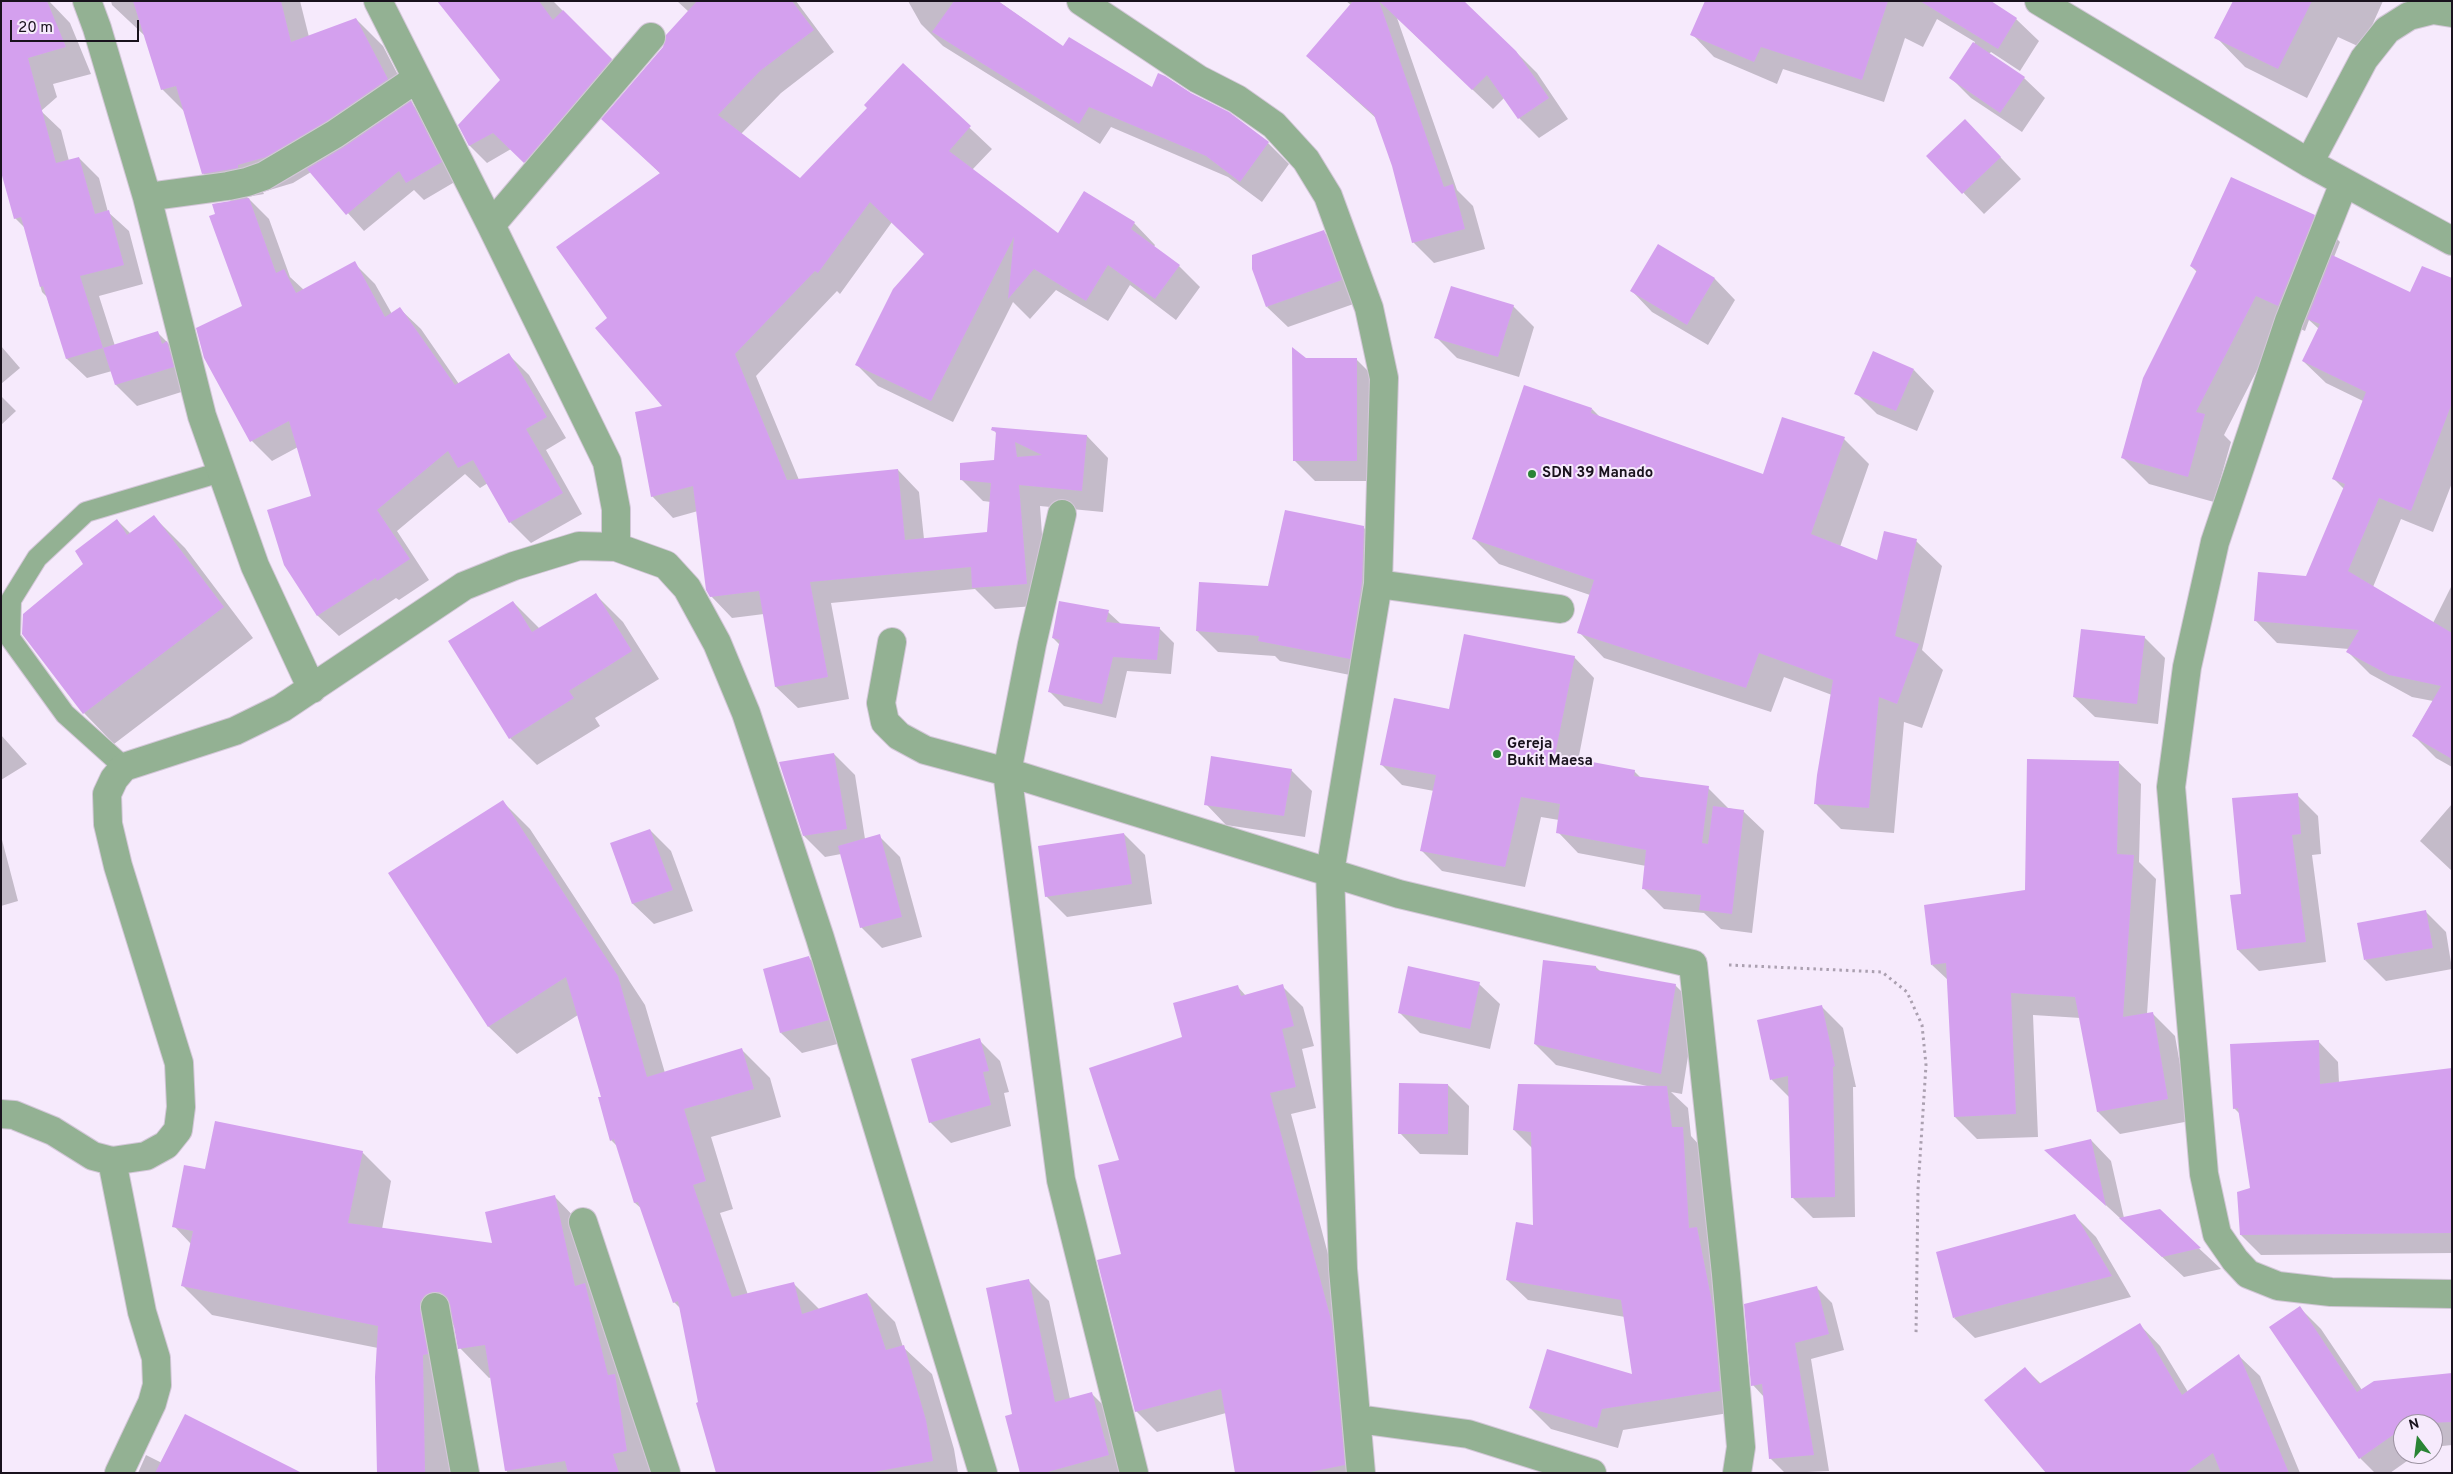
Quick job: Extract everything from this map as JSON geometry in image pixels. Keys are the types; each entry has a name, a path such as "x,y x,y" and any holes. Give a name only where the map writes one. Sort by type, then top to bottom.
{"street":[{"path":"87,1 98,28 147,197 200,406 221,472 255,566 312,689"},
{"path":"378,1 416,79 492,225 608,462 616,509 616,547"},
{"path":"1082,1 1198,79 1237,99 1274,125 1306,160 1328,196 1369,308 1384,378 1378,584 1330,872 1344,1269 1361,1473"},
{"path":"2039,1 2309,163 2452,241"},
{"path":"2309,163 2364,59 2387,30 2409,16 2433,10 2452,13"},
{"path":"492,225 650,37"},
{"path":"147,197 210,189 247,182 264,176 335,134 416,79"},
{"path":"2344,183 2289,320 2215,542 2187,667 2172,787 2204,1174 2217,1234 2235,1260 2248,1274 2278,1286 2331,1292 2452,1294"},
{"path":"1062,514 1032,644 1007,772 1061,1180 1077,1252 1134,1473"},
{"path":"1,1114 14,1116 53,1131 93,1156 112,1161 146,1156 166,1146 178,1130 181,1107 179,1063 118,866 108,824 107,794 114,779 124,767 235,731 282,708 464,586 514,566 579,546 616,547 666,565 686,588 717,643 746,714 820,938 983,1473"},
{"path":"1378,584 1560,608"},
{"path":"892,642 881,703 884,722 899,736 925,750 1007,772 1399,894 1693,964 1726,1274 1741,1447 1737,1473"},
{"path":"112,1161 142,1312 156,1358 157,1386 152,1403 119,1473"},
{"path":"582,1222 666,1473"},
{"path":"435,1306 465,1473"},
{"path":"1358,1419 1468,1434 1592,1473"}],"lane":[{"path":"124,767 65,714 10,638 11,600 37,558 86,512 221,472"}],"path":[{"path":"1693,964 1882,972 1907,992 1922,1025 1926,1065 1918,1189 1916,1336"}],"building":[{"path":"1,1 47,1 66,47 28,58 56,163 79,157 95,214 109,210 124,265 80,276 103,348 66,359 43,286 40,287 21,217 14,219 1,172"},
{"path":"133,1 281,1 291,42 356,18 388,79 327,121 266,157 238,165 238,168 202,174 176,86 161,90"},
{"path":"437,1 539,1 553,20 563,10 612,59 524,163 493,133 469,146 458,125 500,80"},
{"path":"697,1 792,1 814,30 760,71 718,115 800,178 867,108 864,105 903,63 971,126 949,151 1058,233 1084,191 1135,222 1131,229 1180,265 1155,299 1108,265 1086,301 1034,269 1008,299 1014,237 931,401 855,365 893,289 924,254 870,202 818,273 815,271 735,354 787,480 898,469 905,540 987,532 991,483 960,480 960,463 994,460 996,432 991,430 992,427 1087,435 1082,491 1019,485 1027,584 972,588 971,567 810,582 828,677 775,687 759,591 710,597 706,590 693,486 651,497 635,412 662,406 595,328 607,318 556,247 660,173 601,119 663,47 666,35","holes":["1015,442 1042,455 1017,457"]},
{"path":"954,1 998,1 1063,46 1069,37 1152,87 1158,73 1165,76 1191,93 1229,112 1269,142 1240,182 1206,156 1089,107 1079,124 932,32"},
{"path":"1353,1 1379,1 1444,187 1453,184 1465,229 1412,243 1392,166 1374,115 1306,56"},
{"path":"1379,1 1464,1 1516,51 1549,98 1518,119 1487,75 1472,90"},
{"path":"1705,1 1888,1 1862,80 1761,47 1754,62 1690,35"},
{"path":"1920,1 1991,1 2017,18 1998,49"},
{"path":"2233,1 2312,1 2278,69 2214,38"},
{"path":"1973,42 2025,77 2000,113 1949,78"},
{"path":"411,101 442,162 406,183 399,171 346,215 307,169 344,147"},
{"path":"1965,119 2001,157 1962,194 1926,156"},
{"path":"2231,177 2315,215 2278,306 2256,296 2196,412 2205,414 2188,477 2121,458 2143,378 2197,270 2190,266"},
{"path":"249,198 276,273 284,269 296,293 355,261 385,317 400,307 455,385 509,353 547,417 526,429 563,493 509,523 473,460 458,468 448,451 377,510 410,559 377,581 376,578 317,616 284,565 267,510 311,496 289,421 250,442 204,358 196,328 242,306 209,216 215,214 212,204"},
{"path":"1324,230 1342,280 1266,307 1252,269 1252,255"},
{"path":"1658,244 1715,278 1687,325 1630,291"},
{"path":"2332,255 2410,292 2422,266 2452,278 2452,403 2411,511 2379,498 2348,571 2452,633 2452,759 2412,736 2441,686 2389,675 2346,652 2359,630 2254,621 2258,572 2306,576 2345,484 2332,479 2366,392 2302,361 2320,324 2307,319"},
{"path":"1451,286 1514,305 1498,357 1434,338"},
{"path":"158,331 162,344 167,341 174,367 115,385 103,348"},
{"path":"1292,347 1306,358 1357,358 1357,461 1293,461"},
{"path":"1873,351 1914,369 1896,411 1854,394"},
{"path":"1524,385 1592,408 1591,413 1763,474 1782,417 1845,437 1811,534 1877,560 1884,531 1917,539 1895,636 1919,644 1897,704 1879,697 1869,808 1814,804 1833,680 1759,653 1746,688 1577,633 1594,580 1472,539"},
{"path":"1285,510 1364,526 1362,582 1350,659 1258,641 1259,636 1196,631 1199,582 1268,586"},
{"path":"154,515 224,607 83,714 22,634 23,614 83,564 75,551 117,519 127,535"},
{"path":"596,593 632,651 569,691 574,698 509,739 448,641 513,601 532,632"},
{"path":"1059,601 1109,610 1106,622 1160,627 1157,660 1113,657 1102,704 1048,692 1060,640 1052,638"},
{"path":"2081,629 2145,636 2137,704 2073,697"},
{"path":"1464,634 1575,656 1555,755 1635,770 1634,776 1709,786 1702,843 1708,844 1713,806 1744,810 1732,914 1699,910 1701,895 1642,889 1646,850 1556,833 1560,804 1521,797 1505,867 1420,851 1436,775 1380,765 1394,698 1449,709"},
{"path":"834,753 847,829 803,836 779,762"},
{"path":"1211,756 1292,769 1284,816 1204,805"},
{"path":"2027,759 2119,761 2117,854 2134,855 2123,1017 2153,1012 2168,1099 2097,1112 2075,997 2011,993 2016,1114 1954,1117 1946,963 1931,965 1924,905 2025,890"},
{"path":"2298,793 2301,834 2292,835 2306,942 2237,950 2230,895 2241,894 2232,798"},
{"path":"503,800 618,976 647,1077 742,1048 754,1089 684,1109 706,1181 693,1185 732,1297 794,1282 802,1314 867,1293 886,1350 904,1345 926,1420 933,1461 869,1473 716,1473 696,1403 698,1402 678,1301 673,1303 638,1202 634,1203 614,1139 610,1141 598,1097 601,1097 566,977 488,1027 388,873"},
{"path":"650,829 673,890 632,904 610,843"},
{"path":"1124,833 1132,884 1045,897 1038,846"},
{"path":"880,834 902,917 860,928 838,846"},
{"path":"2426,910 2433,948 2364,960 2357,923"},
{"path":"809,956 829,1020 780,1033 763,969"},
{"path":"1543,960 1596,966 1596,970 1676,984 1661,1074 1534,1044"},
{"path":"1408,966 1480,982 1470,1029 1398,1013"},
{"path":"1283,984 1294,1026 1282,1029 1296,1087 1270,1093 1332,1323 1345,1465 1305,1473 1235,1473 1221,1389 1135,1412 1097,1260 1121,1254 1098,1165 1119,1160 1089,1068 1182,1037 1173,1003 1238,985 1241,996"},
{"path":"1822,1005 1835,1066 1833,1067 1835,1197 1791,1198 1788,1076 1770,1080 1757,1020"},
{"path":"980,1038 989,1071 983,1072 991,1105 929,1123 911,1059"},
{"path":"2319,1040 2320,1084 2452,1068 2452,1233 2240,1235 2237,1192 2250,1188 2238,1108 2233,1109 2230,1044"},
{"path":"1399,1083 1448,1084 1448,1134 1398,1134"},
{"path":"1518,1084 1667,1086 1672,1127 1683,1127 1689,1228 1697,1227 1714,1312 1720,1391 1602,1409 1597,1428 1529,1408 1547,1349 1632,1374 1621,1300 1506,1280 1516,1222 1533,1225 1531,1132 1513,1130"},
{"path":"215,1121 363,1151 348,1223 492,1243 485,1212 555,1195 575,1286 585,1283 608,1375 615,1374 627,1451 613,1454 619,1473 568,1473 565,1461 505,1471 485,1345 458,1349 447,1297 440,1292 433,1292 425,1295 420,1302 428,1354 423,1355 425,1473 377,1473 375,1377 378,1326 181,1286 193,1231 172,1227 184,1165 205,1169"},
{"path":"2091,1139 2106,1206 2044,1150"},
{"path":"2160,1209 2201,1248 2162,1257 2119,1218"},
{"path":"2075,1214 2112,1276 1953,1318 1936,1252"},
{"path":"1029,1279 1055,1402 1092,1392 1109,1455 1044,1473 1020,1473 1005,1416 1012,1414 986,1288"},
{"path":"1817,1286 1829,1334 1795,1343 1814,1455 1769,1459 1762,1384 1751,1386 1744,1304"},
{"path":"2300,1306 2357,1392 2374,1381 2452,1373 2452,1422 2443,1422 2443,1414 2393,1414 2393,1435 2359,1459 2269,1327"},
{"path":"2140,1323 2182,1395 2239,1354 2289,1473 2221,1473 2213,1453 2185,1473 2046,1473 1984,1400 2025,1367 2039,1384"},
{"path":"185,1414 302,1473 155,1473"}],"place":[{"name":"SDN 39 Manado","path":"1532,474"},
{"name":"Gereja Bukit Maesa","path":"1497,754"}]}
